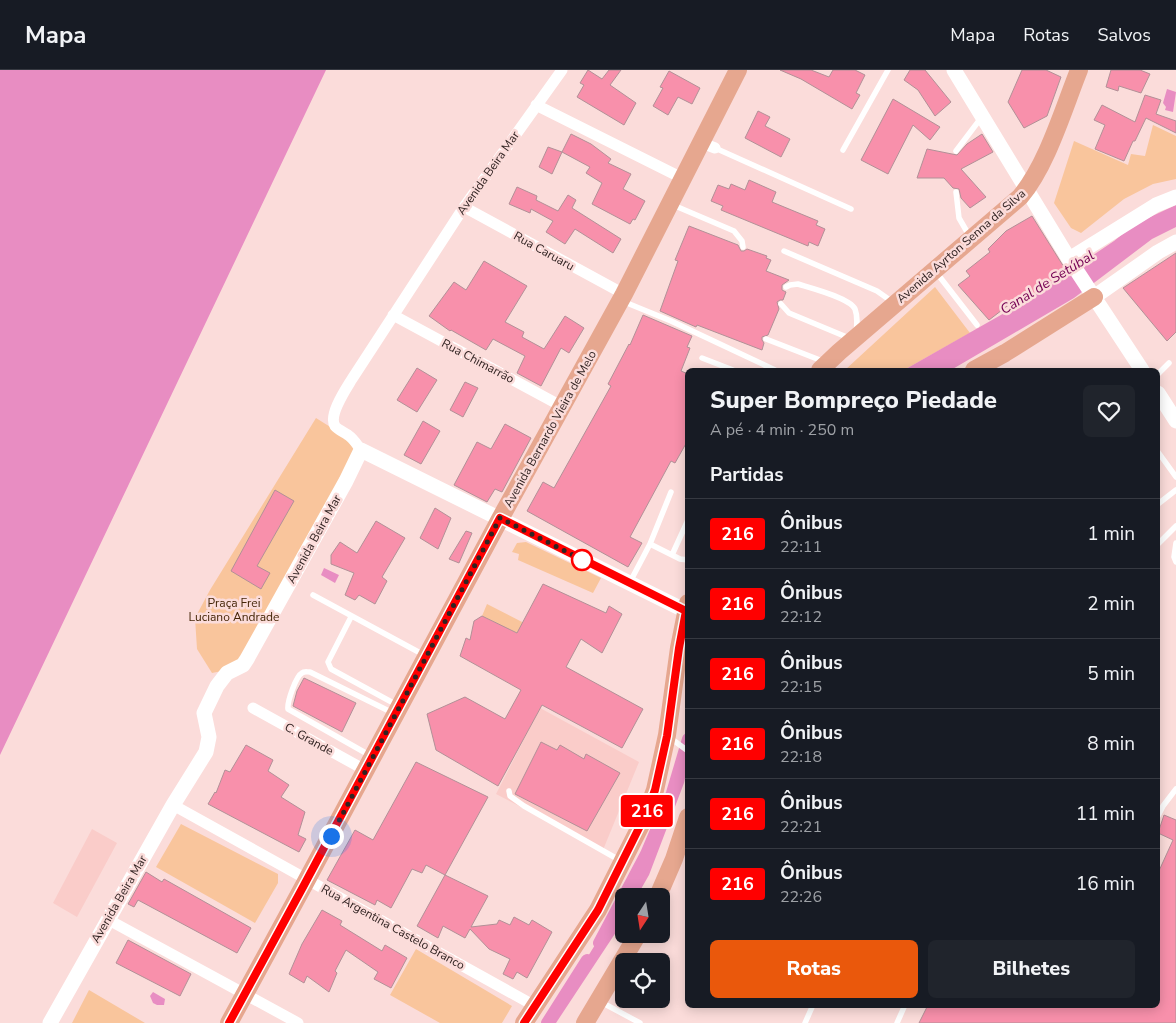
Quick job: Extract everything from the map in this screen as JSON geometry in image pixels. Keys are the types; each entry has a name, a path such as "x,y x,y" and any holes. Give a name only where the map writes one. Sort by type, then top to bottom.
{"main road":[{"name":"Avenida Bernardo Vieira de Melo","path":"229,1023 425,656 563,407 684,179 709,145 738,70"},
{"path":"954,70 1072,263 1141,368"},
{"name":"Avenida Ayrton Senna da Silva","path":"824,366 1027,189 1043,160 1079,70"},
{"path":"1072,263 1156,205 1176,197"},
{"path":"978,368 1005,353 1176,242"},
{"path":"1160,396 1176,421"},
{"path":"361,450 629,583 685,606"},
{"name":"Avenida Beira Mar","path":"50,1023 172,805 206,752 209,737 204,713 210,700 222,678 247,660 346,481 361,450"},
{"path":"524,1023 598,910 645,816 671,739 679,648 685,617"},
{"path":"661,888 685,826"},
{"path":"585,1023 633,943"}],"street":[{"name":"Avenida Beira Mar","path":"361,450 349,435 336,428 334,412 352,379 464,207 562,70"},
{"path":"536,105 684,179"},
{"name":"Rua Caruaru","path":"464,207 622,297"},
{"name":"Rua Chimarrão","path":"393,315 563,407"},
{"name":"C. Grande","path":"253,708 368,763"},
{"name":"Rua Argentina Castelo Branco","path":"172,805 535,1006"},
{"path":"107,919 298,1023"}],"lane":[{"path":"843,150 888,70"},
{"path":"956,151 982,116"},
{"path":"709,145 851,209"},
{"path":"956,192 959,218 971,238"},
{"path":"671,204 734,231 742,241 743,247"},
{"path":"784,251 876,291 895,304"},
{"path":"935,270 977,325"},
{"path":"781,304 789,313 855,339 857,314 854,307 847,301 798,284 790,284 786,287"},
{"path":"622,297 771,368"},
{"path":"766,339 824,366"},
{"path":"702,358 728,368"},
{"path":"1160,372 1169,363"},
{"path":"1160,457 1176,477"},
{"path":"1160,502 1176,490"},
{"path":"629,583 650,544 671,492"},
{"path":"1160,541 1176,526"},
{"path":"672,556 685,527"},
{"path":"1176,543 1174,557 1176,562"},
{"path":"650,544 672,556 685,560"},
{"path":"313,595 425,656"},
{"path":"351,617 328,662 328,666 397,710"},
{"path":"368,763 288,709 288,701 299,674 310,672 397,710"},
{"path":"671,739 685,749"},
{"path":"1160,812 1176,789"},
{"path":"509,791 510,796 524,806 623,862"},
{"path":"599,1000 640,1023"},
{"path":"805,1023 812,1008"},
{"path":"897,1023 904,1008"}],"shaded area":[{"path":"0,70 326,70 0,755"},
{"path":"1167,89 1176,92 1173,112 1165,110 1166,107 1163,103"},
{"path":"1176,205 1176,227 1152,239 1074,298 954,368 908,368 1022,303 1114,241 1135,224"},
{"path":"324,568 339,575 335,583 321,575"},
{"path":"540,708 639,762 603,850 496,794"},
{"path":"685,733 684,783 649,875 642,888 627,888 646,854 672,793 682,760"},
{"path":"92,829 117,843 77,917 53,903"},
{"path":"615,911 615,934 556,1023 547,1023"},
{"path":"153,992 165,999 164,1005 153,1003 150,996"}],"green space":[{"path":"1153,125 1176,136 1176,179 1153,184 1124,199 1081,233 1071,228 1054,203 1074,141 1128,165 1131,154 1145,156"},
{"path":"935,287 970,333 908,368 847,368"},
{"name":"Praça Frei Luciano Andrade","path":"316,418 351,440 355,455 241,661 222,671 212,673 197,649 195,618 210,590"},
{"path":"526,542 601,578 593,593 518,560 519,554 512,552 517,543"},
{"path":"487,604 526,624 521,635 482,616"},
{"path":"181,824 278,874 278,883 255,923 156,867"},
{"path":"416,949 512,1006 502,1023 440,1023 390,995"},
{"path":"89,990 145,1023 72,1023"}],"building":[{"path":"588,70 602,79 609,70 621,70 610,85 636,103 624,125 577,97 584,85 580,83"},
{"path":"780,70 811,70 829,77 833,70 855,70 865,75 856,93 860,95 852,109 801,79"},
{"path":"910,70 925,70 951,102 935,116 918,90 904,80"},
{"path":"1022,70 1046,70 1061,77 1047,116 1024,128 1008,102"},
{"path":"1111,70 1140,70 1150,74 1141,93 1119,86 1118,91 1106,87"},
{"path":"669,71 700,88 692,104 678,97 668,115 653,106 663,88 660,87"},
{"path":"1145,95 1161,100 1156,114 1176,121 1176,133 1146,118 1124,161 1095,149 1105,125 1094,120 1102,105 1135,122"},
{"path":"893,99 940,127 930,140 913,125 888,174 861,160"},
{"path":"758,111 770,117 765,126 790,139 781,157 745,138"},
{"path":"571,134 591,144 611,159 608,163 631,174 623,189 645,201 635,220 633,219 630,224 592,204 602,183 586,173 590,167 562,152"},
{"path":"982,134 993,152 961,169 986,197 970,208 961,198 959,189 953,188 944,178 917,178 927,149 957,155 967,144"},
{"path":"548,147 562,152 552,174 539,167"},
{"path":"749,180 776,192 772,202 818,221 816,225 825,229 818,246 809,242 808,246 721,210 723,206 711,201 718,185 729,189 731,184 745,190"},
{"path":"517,187 537,196 536,200 558,211 568,195 576,200 572,208 621,239 613,253 575,229 565,244 546,232 553,221 531,209 530,213 509,204"},
{"path":"1032,216 1067,272 1027,299 1023,294 989,320 958,285 970,276 966,271 990,252 988,249 1006,231"},
{"path":"689,226 738,245 741,251 747,249 767,256 766,258 771,260 766,271 789,280 782,285 782,290 786,292 783,300 777,302 779,309 768,335 762,337 764,343 762,350 697,325 696,327 660,311 678,261 675,260"},
{"path":"1176,253 1176,332 1167,341 1123,288"},
{"path":"484,261 527,286 505,322 524,332 522,337 544,349 565,316 584,328 569,353 561,348 541,386 517,373 525,356 493,339 486,350 450,331 429,316 454,282 466,290"},
{"path":"643,315 692,336 687,347 690,348 681,371 685,373 685,445 675,463 671,461 630,537 642,543 628,567 527,511 543,482 554,488 611,386 608,384 630,345"},
{"path":"417,368 437,380 417,412 397,400"},
{"path":"465,382 478,388 463,417 450,410"},
{"path":"423,421 440,431 421,464 404,455"},
{"path":"505,424 531,438 502,492 495,489 487,502 454,485 477,442 491,449"},
{"path":"275,490 294,501 257,566 270,573 261,589 231,571"},
{"path":"435,508 451,518 438,549 420,538"},
{"path":"376,521 405,538 382,577 387,581 375,604 359,595 355,600 345,595 354,573 331,564 331,555 340,542 357,553"},
{"path":"466,531 472,533 459,563 449,559"},
{"path":"543,584 606,613 609,606 622,614 602,653 581,639 566,667 643,709 622,748 542,705 498,786 436,750 427,714 465,697 505,719 521,690 460,656 466,638 470,640 474,621 482,616 517,633"},
{"path":"304,678 356,703 342,732 293,706 297,691"},
{"path":"541,742 557,750 560,745 584,759 586,754 620,773 587,831 515,794"},
{"path":"246,745 273,760 268,771 289,785 281,797 305,812 298,835 306,839 299,852 208,804 216,793 225,770 230,772"},
{"path":"416,762 488,797 445,875 426,865 422,873 412,869 391,908 377,900 375,905 327,880 355,830 373,840"},
{"path":"1164,815 1176,820 1176,1023 919,1023 926,1008 1160,1008 1160,869 1173,840 1160,834"},
{"path":"146,872 162,882 164,879 251,928 237,953 138,900 134,907 128,904"},
{"path":"445,875 488,896 471,927 497,924 499,920 510,925 514,917 529,925 532,920 552,932 527,978 517,972 513,979 503,974 510,959 489,949 470,929 465,938 443,926 438,938 417,926"},
{"path":"322,910 342,921 340,925 382,951 385,945 407,958 391,988 374,979 378,972 346,950 335,971 337,973 329,992 307,976 304,983 289,974 302,944"},
{"path":"128,940 191,974 180,996 116,963"}],"waterway":[{"name":"Canal de Setúbal","path":"599,943 646,854 672,793 685,749"},
{"name":"Canal de Setúbal","path":"547,1023 587,960"}],"bus line":[{"name":"216","path":"229,1023 500,518 685,610"},
{"name":"216","path":"524,1023 598,910 645,816 655,790 667,736 685,616"}],"route":[{"path":"331,836 500,518 582,560"}]}
